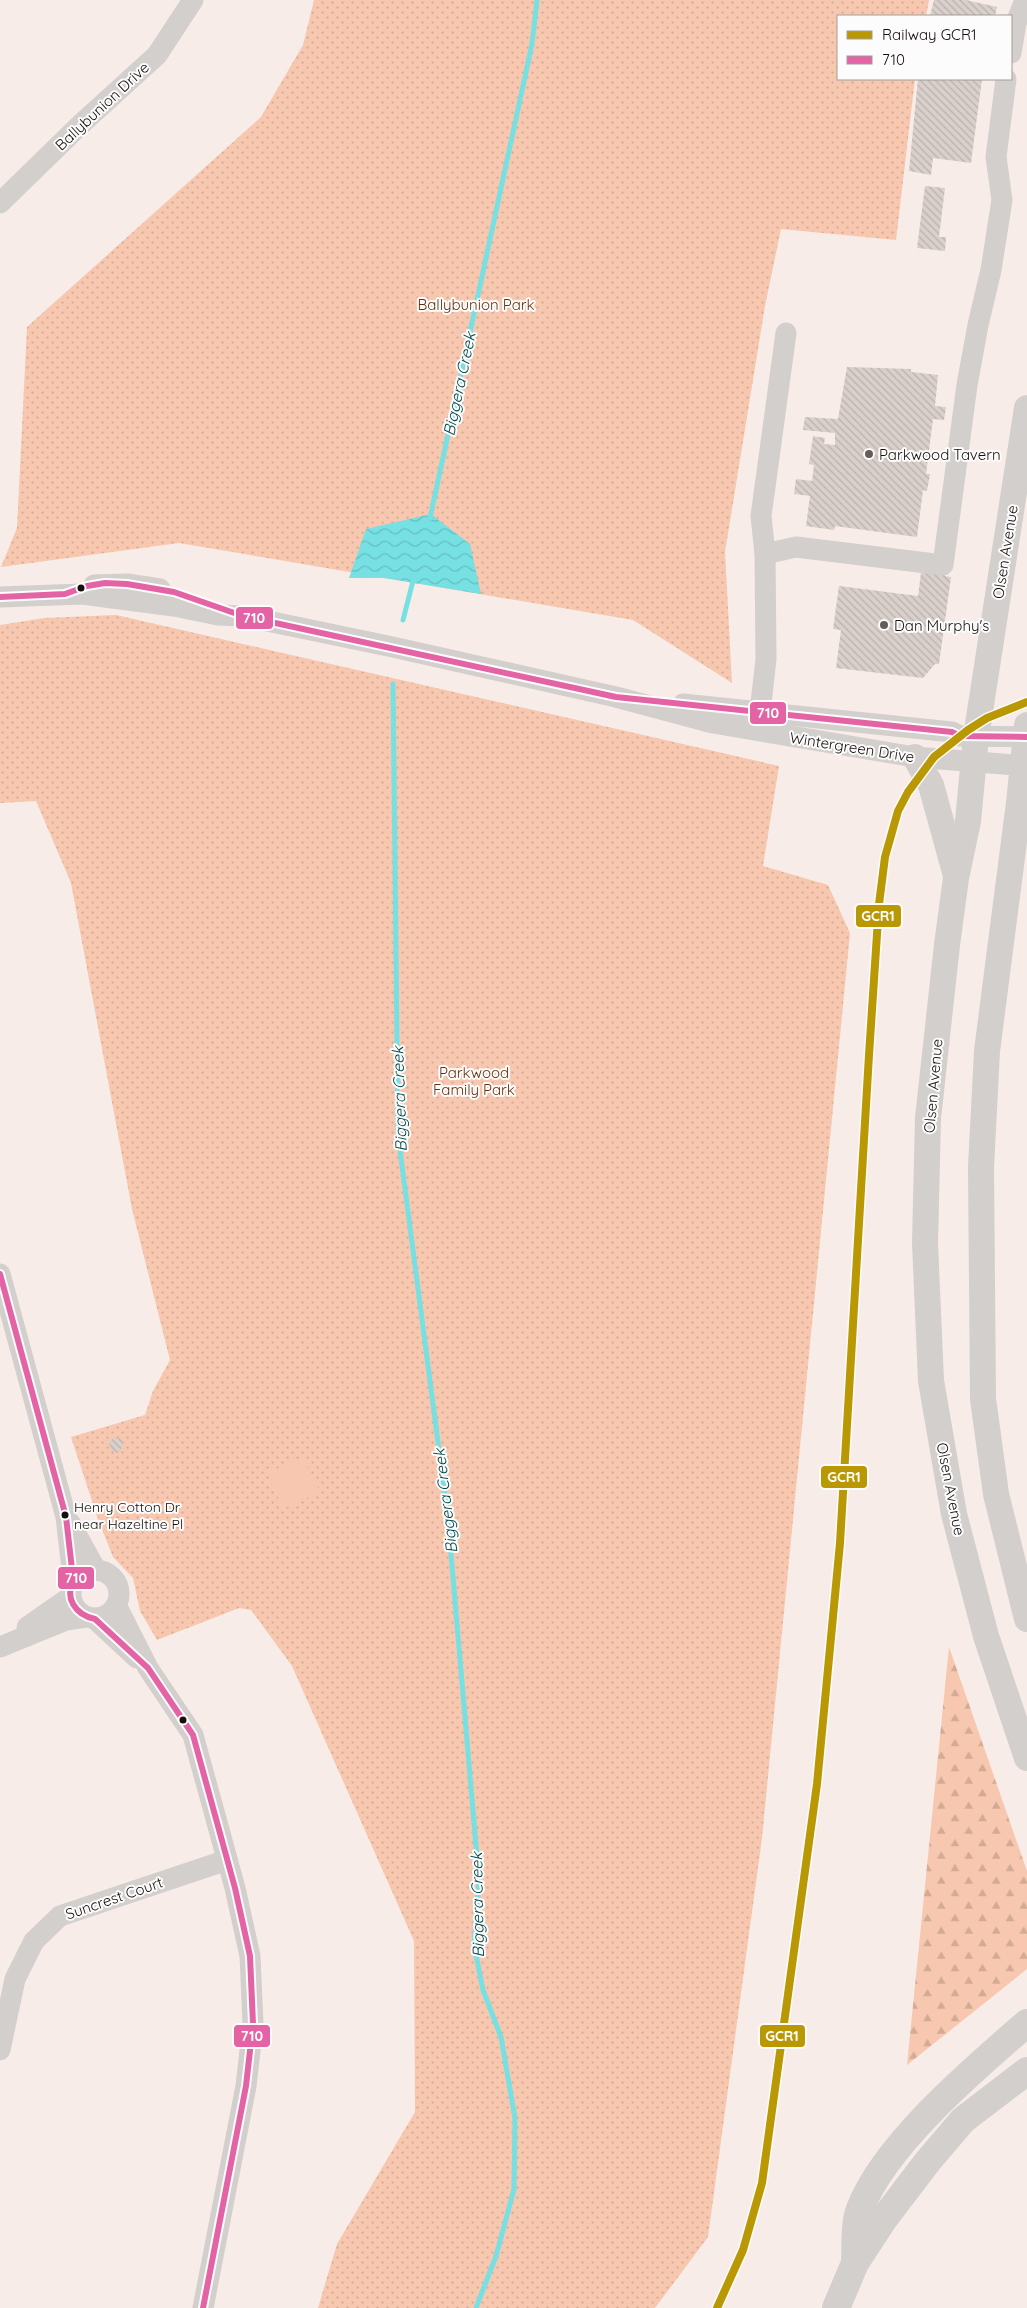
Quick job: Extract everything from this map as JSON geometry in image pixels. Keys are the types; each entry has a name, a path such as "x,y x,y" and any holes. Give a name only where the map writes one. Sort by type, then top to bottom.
{"highway":[{"path":"855,2263 857,2217 860,2208 883,2169 922,2122 1027,2023"},
{"path":"836,2308 855,2263 882,2220 947,2137 982,2103 1027,2071"}],"main road":[{"name":"Olsen Avenue","path":"1027,408 975,749 968,821 956,878 928,1118 926,1243 931,1381 954,1514 986,1636 1027,1758"},
{"path":"1026,733 1020,837 987,1051 981,1167 983,1399 996,1494 1027,1619"},
{"path":"915,758 930,785 956,878"}],"street":[{"name":"Ballybunion Drive","path":"0,203 80,125 157,55 193,0"},
{"path":"1012,47 1016,23 1025,0"},
{"path":"765,554 796,547 943,564 967,386 978,325 992,270 1002,200 996,157 1006,80"},
{"path":"760,712 766,659 765,554 761,516 786,333"},
{"name":"Wintergreen Drive","path":"0,597 65,594 87,586 105,583 127,584 174,592 243,616 616,697 714,723 915,758 975,749"},
{"name":"Wintergreen Drive","path":"616,697 760,712 975,749"},
{"path":"975,749 1026,733"},
{"path":"975,749 1025,766"},
{"path":"0,1274 66,1517 75,1609 91,1618 148,1668"},
{"path":"66,1517 96,1570"},
{"path":"96,1570 104,1572 116,1582 119,1598 108,1615 66,1620 1,1646 73,1588 81,1574 96,1570"},
{"path":"116,1605 148,1668 193,1735 235,1888 250,1956 253,2024 246,2086 203,2308"},
{"name":"Suncrest Court","path":"0,2050 14,1979 34,1941 60,1916 226,1860"}],"green space":[{"name":"Ballybunion Park","path":"314,0 929,0 926,15 837,15 837,80 915,80 896,240 781,229 765,306 725,552 732,683 633,620 179,543 1,567 17,528 27,327 261,117 303,45"},
{"name":"Parkwood Family Park","path":"116,615 779,766 763,866 828,885 850,933 762,1838 708,2237 655,2308 318,2308 337,2244 415,2112 414,1941 292,1666 251,1610 239,1608 157,1640 140,1611 133,1578 113,1557 98,1519 71,1437 145,1415 153,1391 170,1360 132,1209 71,883 36,801 0,803 0,625 44,618"},
{"path":"303,1457 320,1492 283,1509 267,1473"},
{"path":"949,1647 1027,1871 1027,1969 907,2065"}],"water":[{"path":"431,514 470,544 481,594 384,578 349,578 366,529"}],"building":[{"path":"934,0 966,0 997,7 995,15 930,15"},
{"path":"918,80 982,80 971,163 933,158 931,175 909,171"},
{"path":"925,186 945,188 939,237 946,237 945,251 917,248"},
{"name":"Parkwood Tavern","path":"847,367 911,369 911,372 938,375 935,406 946,407 944,420 933,419 926,474 930,474 927,491 923,490 917,537 835,526 834,530 806,526 810,496 794,494 796,479 812,481 814,465 809,464 813,436 825,438 824,444 835,445 835,433 803,430 805,417 838,419"},
{"path":"945,572 945,576 951,577 939,664 935,664 923,678 836,668 841,630 833,629 839,586 918,596 921,573"},
{"path":"113,1438 121,1439 123,1446 118,1453 111,1450 109,1443"}],"waterway":[{"name":"Biggera Creek","path":"430,518 532,44 537,0"},
{"name":"Biggera Creek","path":"403,620 414,577"},
{"name":"Biggera Creek","path":"393,684 398,1135 448,1519 479,1881 474,1945 483,1990 501,2037 515,2118 514,2189 496,2256 476,2308"}],"rail line":[{"name":"GCR1","path":"717,2308 743,2250 762,2183 817,1784 840,1543 869,1055 879,904 885,857 898,811 908,792 934,757 968,730 987,718 1027,702"}],"transit line":[{"name":"710","path":"0,597 65,594 87,586 105,583 127,584 174,592 243,616 616,697 952,732 960,736 1027,737"},
{"name":"710","path":"0,1274 66,1517 72,1569 76,1579 70,1592 71,1599 82,1614 95,1619 148,1668 193,1735 235,1888 250,1956 253,2024 246,2086 203,2308"}],"place":[{"name":"Parkwood Tavern","path":"869,454"},
{"name":"Dan Murphy's","path":"884,625"},
{"name":"Henry Cotton Dr near Hazeltine Pl","path":"65,1515"}]}
